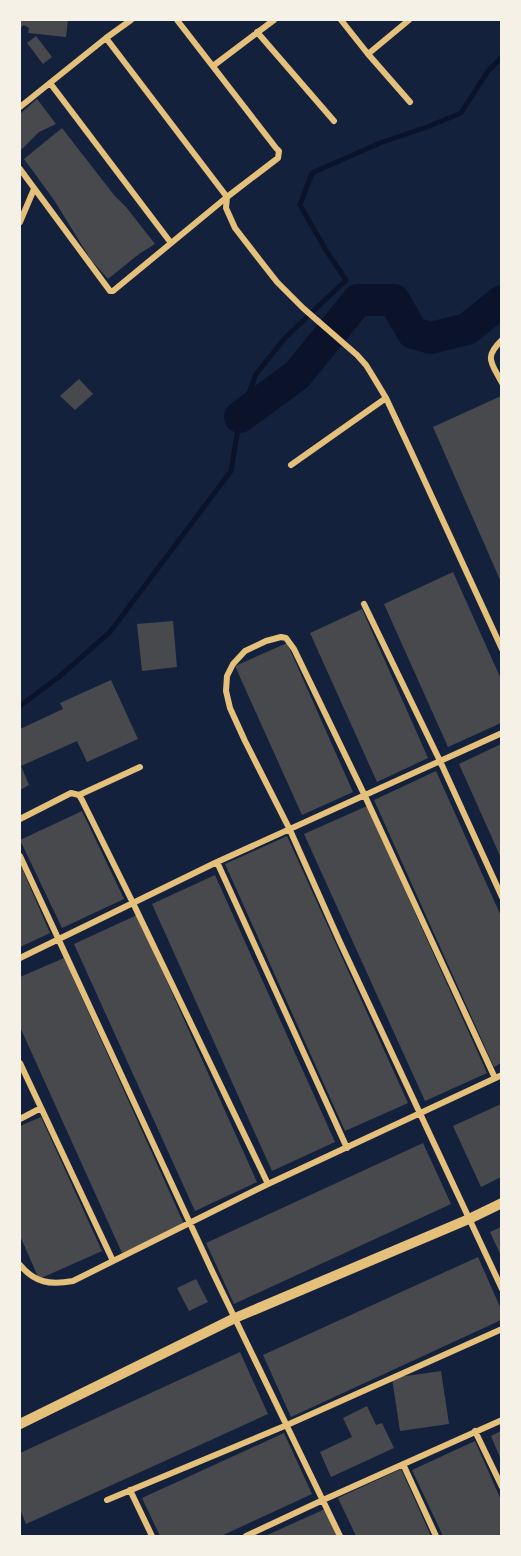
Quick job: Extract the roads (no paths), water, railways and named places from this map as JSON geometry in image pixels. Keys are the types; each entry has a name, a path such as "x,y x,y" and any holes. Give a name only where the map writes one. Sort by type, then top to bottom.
{"main road":[{"path":"20,1424 235,1318 469,1219 501,1203"}],"street":[{"path":"20,107 131,20"},
{"path":"20,169 112,291 278,158 279,152 177,20"},
{"path":"213,66 274,20"},
{"path":"341,20 410,102"},
{"path":"368,54 409,20"},
{"path":"257,32 334,121"},
{"path":"106,38 227,197 226,208 235,228 278,282 366,365 386,398 501,650"},
{"path":"50,83 171,243"},
{"path":"20,222 34,189"},
{"path":"501,340 490,356 501,383"},
{"path":"291,465 386,398"},
{"path":"364,604 440,761 501,897"},
{"path":"20,1265 27,1274 38,1280 50,1283 73,1281 268,1184 420,1112 498,1077 294,649 286,638 281,637 245,651 233,664 227,676 226,691 230,708 290,830 339,940 420,1112 501,1289"},
{"path":"20,958 217,862 501,734"},
{"path":"20,819 66,795 71,793 79,795 140,766"},
{"path":"79,795 268,1184"},
{"path":"20,856 190,1223 340,1536"},
{"path":"217,862 347,1148"},
{"path":"20,1063 113,1261"},
{"path":"20,1119 41,1108"},
{"path":"106,1500 287,1425 501,1329"},
{"path":"246,1536 501,1419"},
{"path":"476,1431 501,1487"},
{"path":"403,1464 436,1536"},
{"path":"130,1490 152,1536"}],"waterway":[{"path":"20,706 60,676 110,632 231,471 240,417 256,374 285,338 346,280 300,205 312,173 380,143 461,113 488,71 502,57"},
{"path":"240,417 297,375 358,300 394,300 413,333 431,338 467,329 502,301"}]}
